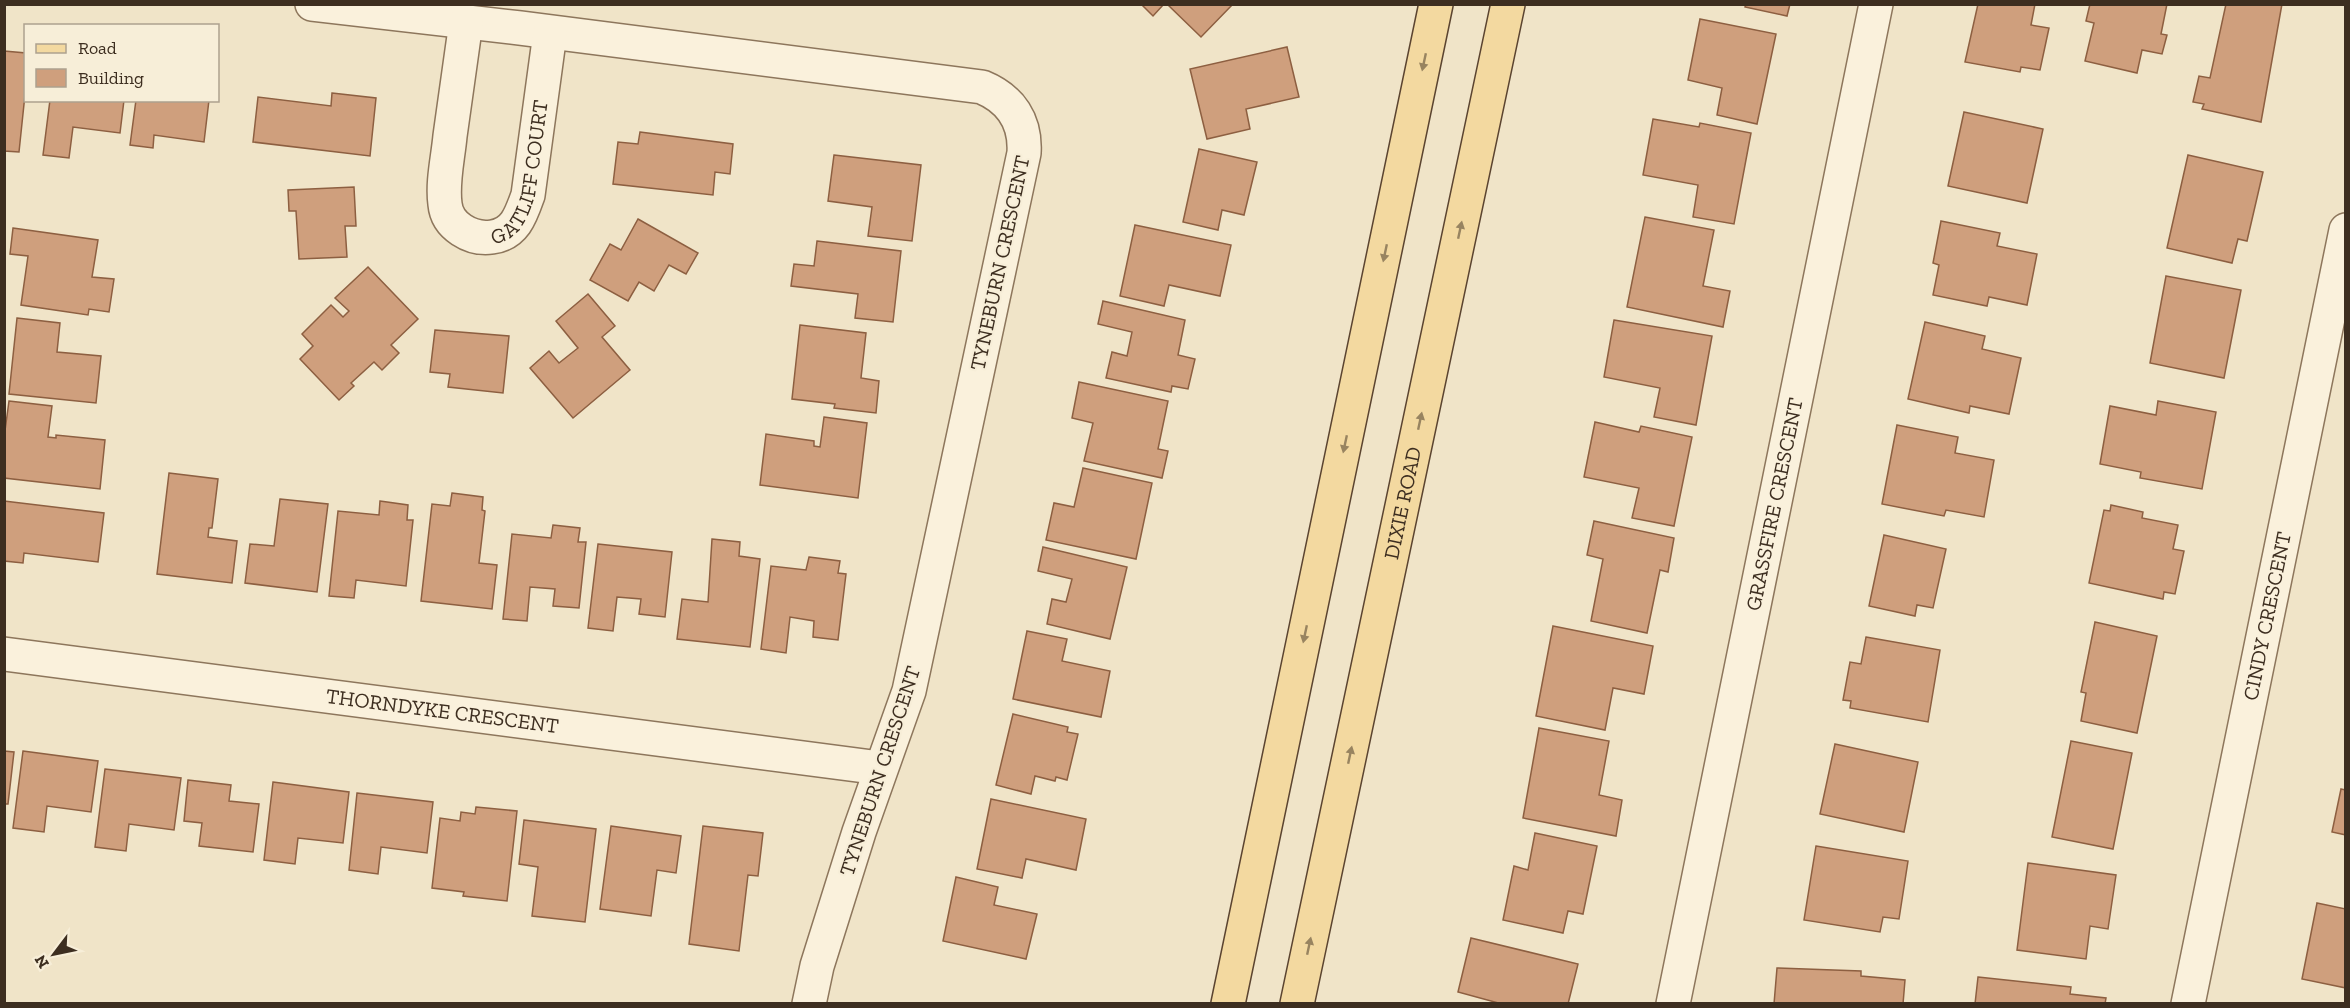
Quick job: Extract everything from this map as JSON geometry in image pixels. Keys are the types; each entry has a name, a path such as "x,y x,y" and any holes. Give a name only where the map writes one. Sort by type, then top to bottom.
{"main road":[{"path":"1228,1004 1436,4"},
{"name":"DIXIE ROAD","path":"1297,1004 1508,4"}],"street":[{"name":"TYNEBURN CRESCENT","path":"312,4 466,22 531,22 982,87 999,95 1018,116 1023,134 1023,153 909,691 896,733 880,768 817,966 809,1004"},
{"name":"GRASSFIRE CRESCENT","path":"1672,1004 1876,4"},
{"name":"GATLIFF COURT","path":"466,22 445,178 445,205 458,227 482,237 498,236 514,227 528,195 531,22"},
{"name":"CINDY CRESCENT","path":"2188,1004 2346,230"},
{"name":"THORNDYKE CRESCENT","path":"4,654 880,768"}],"building":[{"path":"1141,4 1164,4 1153,16"},
{"path":"1167,4 1233,4 1201,37"},
{"path":"1746,4 1790,4 1787,16 1745,7"},
{"path":"1978,4 2035,4 2031,25 2049,28 2040,70 2021,67 2020,72 1965,62"},
{"path":"2090,4 2167,4 2161,34 2167,35 2162,54 2142,50 2137,73 2085,61 2094,23 2086,21"},
{"path":"2226,4 2282,4 2261,122 2202,109 2204,104 2193,102 2199,76 2210,78"},
{"path":"1700,19 1776,34 1757,124 1717,115 1722,88 1688,80"},
{"path":"1287,47 1299,97 1246,109 1250,129 1207,139 1190,69"},
{"path":"4,51 24,53 24,102 19,152 4,151"},
{"path":"332,93 376,98 370,156 253,142 258,97 331,106"},
{"path":"50,102 124,102 120,133 73,127 69,158 43,155"},
{"path":"136,102 209,102 204,142 154,135 153,148 130,145"},
{"path":"1964,112 2043,129 2027,203 1948,186"},
{"path":"1653,119 1699,127 1700,123 1751,133 1734,224 1693,217 1698,185 1643,175"},
{"path":"640,132 733,144 730,174 715,172 713,195 613,184 618,142 638,144"},
{"path":"1199,149 1257,162 1244,215 1222,210 1218,230 1183,222"},
{"path":"834,155 921,165 912,241 868,236 872,207 828,201"},
{"path":"2188,155 2263,172 2247,241 2238,239 2232,263 2167,248"},
{"path":"354,187 356,226 345,226 347,257 299,259 296,211 289,211 288,190"},
{"path":"1645,217 1714,230 1703,286 1730,291 1723,327 1627,307"},
{"path":"638,219 698,253 686,274 669,265 654,291 639,282 628,301 590,280 610,244 621,250"},
{"path":"1941,221 2000,233 1997,246 2037,254 2027,305 1989,297 1987,306 1933,295 1939,265 1933,263"},
{"path":"1135,225 1231,245 1220,296 1169,285 1164,306 1120,296"},
{"path":"13,228 98,240 92,277 114,279 109,312 89,309 88,315 21,305 28,256 10,254"},
{"path":"817,241 901,251 893,322 855,318 858,294 791,286 794,264 814,266"},
{"path":"368,267 418,319 391,345 399,353 382,370 374,362 351,383 354,386 339,400 300,359 313,346 302,334 331,305 343,317 349,311 335,298"},
{"path":"2166,276 2241,290 2224,378 2150,363"},
{"path":"588,294 615,326 602,337 630,370 573,418 530,368 549,351 559,363 578,348 556,321"},
{"path":"1103,301 1185,320 1178,355 1195,359 1188,389 1172,386 1171,392 1106,378 1112,352 1127,356 1132,332 1098,324"},
{"path":"17,318 60,323 57,352 101,356 96,403 9,394"},
{"path":"1614,320 1712,336 1696,425 1654,417 1660,388 1604,377"},
{"path":"1925,322 1985,336 1982,349 2021,358 2009,414 1970,406 1969,413 1908,399"},
{"path":"800,325 866,333 861,378 879,381 876,413 834,408 835,404 792,399"},
{"path":"435,330 509,336 503,393 448,387 450,374 430,372"},
{"path":"1079,382 1168,401 1158,449 1168,451 1162,478 1084,461 1093,423 1072,418"},
{"path":"9,401 52,406 48,437 56,438 56,435 105,440 100,489 4,478 4,438"},
{"path":"2158,401 2216,412 2202,489 2140,478 2141,472 2100,464 2110,406 2156,415"},
{"path":"824,417 867,423 858,498 760,485 766,434 814,441 814,446 820,447"},
{"path":"1595,422 1639,432 1641,426 1692,437 1674,526 1632,518 1639,488 1584,477"},
{"path":"1897,425 1958,437 1955,453 1994,460 1984,517 1946,510 1944,516 1882,504"},
{"path":"1083,468 1152,483 1136,559 1046,540 1054,503 1074,507"},
{"path":"169,473 218,479 212,528 209,528 208,537 237,541 232,583 157,574"},
{"path":"452,493 483,497 482,510 485,511 479,563 497,565 492,609 421,601 432,504 450,506"},
{"path":"280,499 328,504 317,592 245,583 250,544 274,546"},
{"path":"4,501 104,513 98,562 24,553 23,563 4,561"},
{"path":"380,501 408,505 407,520 413,520 406,586 356,580 354,598 329,596 338,511 379,515"},
{"path":"2111,505 2143,512 2142,518 2178,525 2173,549 2184,551 2175,594 2164,592 2163,599 2089,583 2104,510 2110,511"},
{"path":"1594,521 1674,538 1668,572 1660,570 1647,633 1591,621 1603,559 1587,555"},
{"path":"553,525 580,528 578,542 586,542 579,608 553,606 555,589 530,587 527,621 503,619 512,534 551,538"},
{"path":"1884,535 1946,549 1933,608 1917,605 1915,616 1869,606"},
{"path":"712,539 740,542 739,556 760,559 750,647 677,639 682,599 708,602"},
{"path":"598,544 672,552 665,617 639,614 641,599 617,597 613,631 588,628"},
{"path":"1043,547 1127,567 1110,639 1047,624 1052,599 1066,602 1072,579 1038,571"},
{"path":"809,557 840,561 838,573 846,574 838,640 813,637 814,621 790,617 786,653 761,649 771,566 806,570"},
{"path":"2095,622 2157,636 2137,733 2081,721 2086,693 2081,692"},
{"path":"1553,626 1653,646 1644,694 1613,688 1605,730 1536,716"},
{"path":"1027,631 1067,639 1062,661 1110,671 1101,717 1013,699"},
{"path":"1866,637 1940,650 1928,722 1850,708 1851,701 1843,700 1850,662 1861,664"},
{"path":"1013,714 1068,727 1067,732 1078,734 1067,780 1056,777 1055,781 1035,776 1031,794 996,785"},
{"path":"1539,728 1609,741 1599,795 1622,800 1616,836 1523,818"},
{"path":"2071,741 2132,753 2113,849 2052,837"},
{"path":"1835,744 1918,762 1904,832 1820,814"},
{"path":"4,751 14,752 8,804 4,804"},
{"path":"23,751 98,761 91,812 47,806 44,832 13,828"},
{"path":"105,769 181,778 174,830 129,824 126,851 95,847"},
{"path":"188,780 231,785 229,801 259,804 253,852 199,846 202,823 184,821"},
{"path":"273,782 349,792 343,843 298,838 295,864 264,860"},
{"path":"2341,789 2346,790 2346,835 2332,832"},
{"path":"357,793 433,802 427,853 381,847 378,874 349,870"},
{"path":"991,799 1086,819 1076,870 1026,859 1022,878 977,869"},
{"path":"476,807 517,811 507,901 463,896 464,892 432,888 440,818 460,821 461,812 475,814"},
{"path":"524,820 596,829 585,922 532,916 538,867 519,864"},
{"path":"611,826 681,836 676,873 657,870 651,916 600,909"},
{"path":"703,826 763,833 758,876 748,875 739,951 689,944"},
{"path":"1535,833 1597,846 1583,914 1568,911 1563,933 1503,920 1514,866 1528,870"},
{"path":"1816,846 1908,861 1899,919 1883,917 1880,932 1804,920"},
{"path":"2028,863 2116,875 2108,929 2090,926 2086,959 2017,950"},
{"path":"956,877 998,887 994,905 1037,914 1026,959 943,941"},
{"path":"2317,903 2346,909 2346,988 2302,979"},
{"path":"1471,938 1578,964 1568,1004 1502,1004 1458,992"},
{"path":"1777,968 1861,971 1861,976 1905,980 1903,1004 1774,1004"},
{"path":"1978,977 2071,987 2070,994 2106,998 2105,1004 1975,1004"}]}
